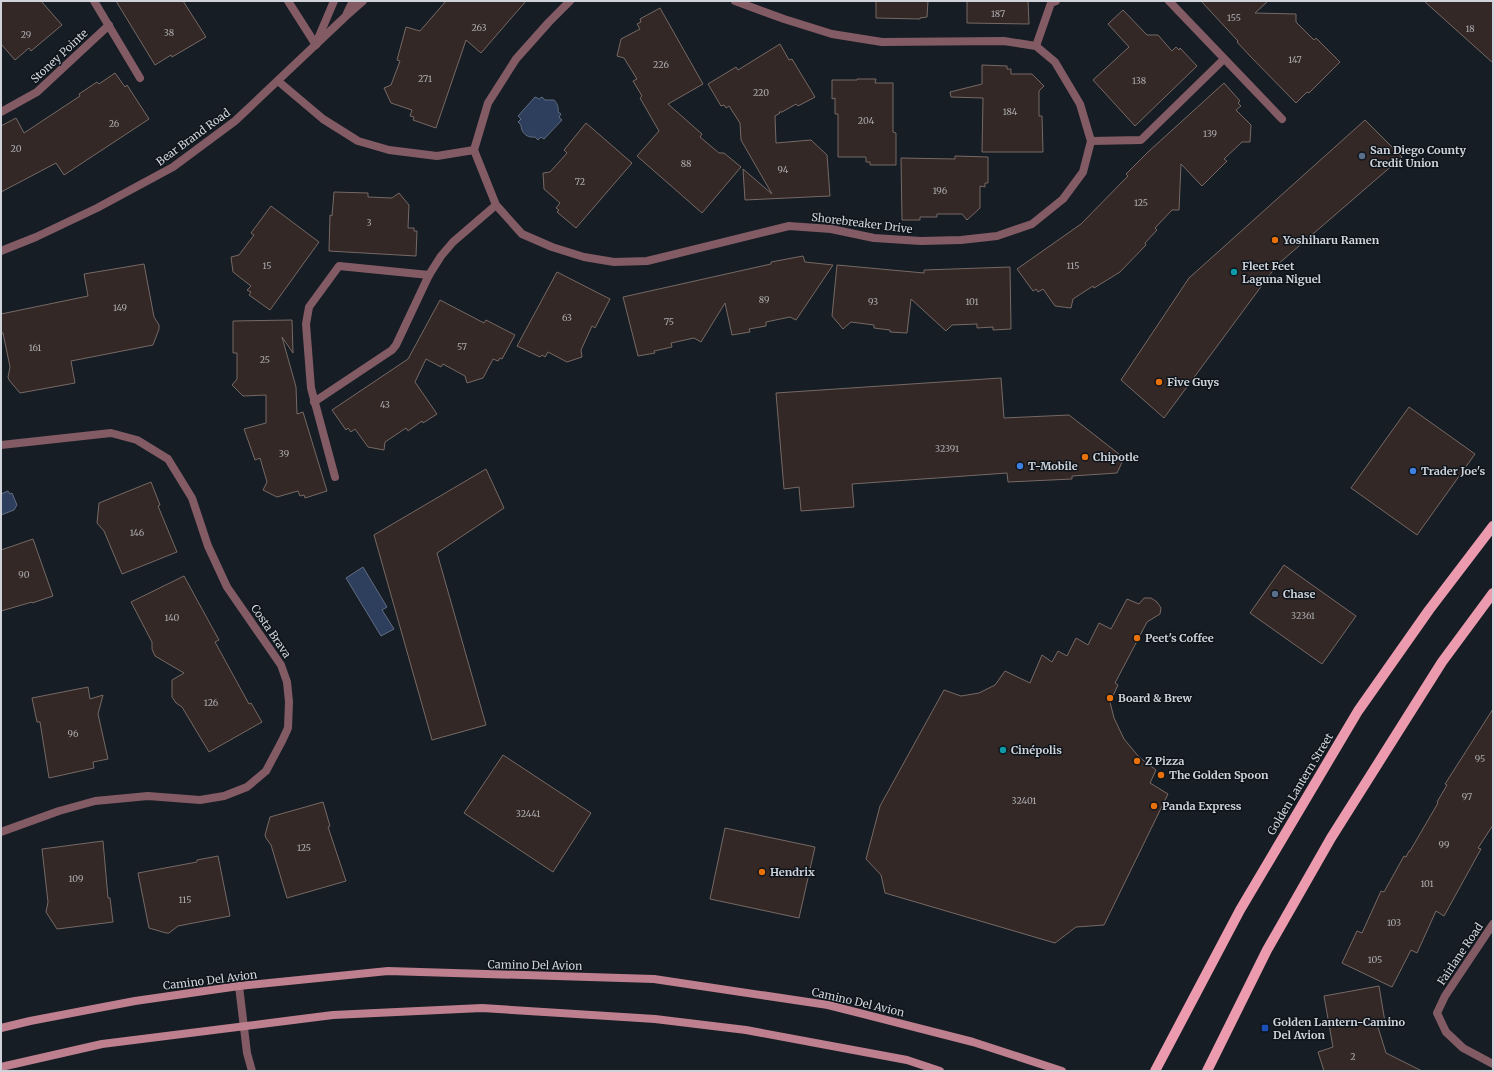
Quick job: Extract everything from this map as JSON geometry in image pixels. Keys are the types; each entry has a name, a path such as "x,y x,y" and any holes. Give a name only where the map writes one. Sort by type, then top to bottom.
{"main road":[{"name":"Golden Lantern Street","path":"1155,1071 1240,910 1358,711 1429,610 1493,526"},
{"path":"1206,1071 1267,950 1331,838 1442,662 1493,593"},
{"name":"Camino Del Avion","path":"1,1028 135,1001 239,986 388,971 654,979 828,1004 973,1042 1062,1071"},
{"path":"1,1067 102,1044 332,1015 482,1008 655,1020 746,1030 907,1060 940,1071"}],"street":[{"path":"94,1 140,78"},
{"path":"288,1 316,45"},
{"name":"Bear Brand Road","path":"316,45 334,1"},
{"path":"346,16 353,1"},
{"name":"Bear Brand Road","path":"1,251 36,237 90,211 173,167 235,121 363,1"},
{"path":"278,81 323,119 358,141 389,150 437,156 474,150 488,103 516,59 570,1"},
{"path":"735,1 784,19 832,34 875,41 1004,41 1036,46 1055,62 1069,84 1080,104 1091,141 1141,140 1224,59"},
{"path":"1036,46 1051,3 1056,1"},
{"path":"1169,1 1282,119"},
{"name":"Stoney Pointe","path":"1,112 38,92 109,25"},
{"name":"Shorebreaker Drive","path":"474,150 496,205 522,234 562,251 584,257 614,262 647,261 789,226 831,229 874,238 921,241 961,240 997,236 1032,224 1062,199 1083,172 1091,141"},
{"path":"314,402 392,350 396,345 429,275 441,256 454,242 496,205"},
{"path":"335,477 314,402 310,377 306,338 307,314 310,306 339,266 429,275"},
{"name":"Costa Brava","path":"1,445 111,433 137,440 168,459 192,498 208,546 227,586 281,665 287,682 289,702 288,728 282,741 266,770 247,787 224,796 200,800 148,796 95,801 58,811 1,832"},
{"name":"Fairlane Road","path":"1493,924 1445,996 1437,1013 1446,1032 1463,1048 1493,1064"},
{"path":"239,986 248,1053 252,1071"}],"water":[{"path":"535,97 539,99 542,97 545,100 554,100 558,105 558,112 561,114 559,117 562,120 544,139 541,137 538,140 535,137 529,137 525,134 518,122 521,119 518,116"},
{"path":"8,491 10,494 12,493 17,505 14,510 1,515 1,494"},
{"path":"363,567 387,607 382,610 394,629 381,636 346,578"}],"building":[{"path":"1,1 41,1 62,25 31,51 29,48 15,60 1,44"},
{"path":"116,1 183,1 206,37 155,65"},
{"path":"446,1 526,1 481,53 466,40 436,128 413,120 414,117 410,116 412,110 391,103 384,88 391,85 400,61 397,60 406,27 420,31"},
{"path":"876,1 928,1 927,17 920,19 876,18"},
{"path":"967,1 1028,1 1029,24 967,23"},
{"path":"1201,1 1268,1 1255,13 1296,14 1296,22 1314,40 1316,38 1340,62 1309,93 1307,92 1296,103 1250,56"},
{"path":"1424,1 1493,1 1493,63"},
{"path":"660,8 703,84 668,104 702,134 700,137 719,153 724,153 741,167 702,213 637,156 659,131 640,98 642,96 633,81 637,79 624,58 617,56 621,39 640,29 637,24 641,22 640,19"},
{"path":"1123,10 1147,35 1158,35 1172,51 1176,47 1179,50 1180,48 1197,66 1135,126 1093,80 1129,47 1108,24"},
{"path":"780,44 789,60 792,59 815,97 798,106 796,104 782,112 779,112 780,113 775,116 776,143 811,140 827,155 830,196 745,200 743,169 772,194 741,140 740,123 729,106 726,108 724,105 721,106 708,84 736,67 738,70"},
{"path":"982,65 1007,66 1007,69 1011,69 1011,74 1032,74 1044,86 1039,91 1039,116 1042,116 1043,152 982,152 983,98 951,97 950,92 982,84"},
{"path":"115,73 125,87 127,85 149,119 64,175 56,163 1,192 1,126 16,118 24,133 80,96 79,94 97,82 99,84"},
{"path":"876,79 875,83 893,83 893,132 896,133 896,165 870,165 870,162 866,162 866,157 838,157 838,114 835,114 835,98 832,99 832,80"},
{"path":"1224,83 1240,101 1238,103 1241,106 1236,110 1251,125 1250,142 1242,142 1224,159 1227,161 1202,186 1181,164 1179,210 1172,210 1155,228 1157,230 1145,243 1146,245 1120,272 1094,288 1093,286 1073,299 1071,308 1055,306 1043,289 1038,292 1036,289 1033,291 1017,269 1081,224 1128,176 1126,174 1148,152"},
{"name":"Fleet Feet Laguna Niguel","path":"1365,120 1402,157 1277,265 1164,418 1121,380 1189,278"},
{"path":"586,123 632,163 576,228 557,212 559,210 556,208 560,203 544,189 543,173 550,172 567,153 564,150"},
{"path":"955,156 988,157 988,183 985,183 985,187 980,186 980,208 967,220 962,214 937,214 937,217 920,217 920,220 902,220 901,158 955,159"},
{"path":"334,192 368,193 368,197 392,198 399,193 409,205 408,228 414,228 414,231 417,231 416,256 329,251 330,215 332,216"},
{"path":"271,206 319,242 270,310 249,295 251,292 247,290 251,286 233,272 231,257 239,255 254,235 251,233"},
{"path":"803,256 805,262 833,265 796,320 790,317 766,322 766,326 749,329 750,332 732,335 725,303 701,342 694,338 671,343 672,347 654,351 655,353 638,356 623,297 771,264 771,262"},
{"path":"144,264 154,317 159,325 153,345 71,361 75,383 20,393 8,377 10,367 3,333 1,333 1,314 88,296 84,274"},
{"path":"837,265 924,273 924,270 1010,267 1011,329 993,330 993,327 977,328 977,324 952,325 946,331 911,299 907,333 890,332 890,330 874,328 874,325 851,322 843,329 832,316"},
{"path":"557,272 610,299 595,328 592,326 581,350 582,357 567,362 548,352 545,357 542,355 540,357 517,346"},
{"path":"440,300 484,323 486,320 515,335 502,359 500,358 498,361 493,359 483,378 467,383 465,376 443,364 441,367 426,359 415,382 437,414 423,423 422,421 408,431 406,428 385,442 384,450 368,447 355,429 351,432 348,428 346,430 332,410 408,359"},
{"path":"292,320 293,353 282,337 296,387 297,414 303,412 327,491 305,498 304,495 300,496 298,491 277,497 263,490 267,482 260,458 255,460 244,429 266,423 266,395 243,396 232,385 237,379 237,353 233,353 233,321"},
{"path":"1001,378 1004,418 1069,415 1124,458 1117,473 1072,476 1072,479 1008,482 1007,473 852,484 854,507 801,511 799,487 784,489 776,393"},
{"name":"Trader Joe's","path":"1409,407 1475,454 1417,535 1351,488"},
{"path":"486,469 504,508 437,553 486,725 432,740 374,535"},
{"path":"151,482 160,505 158,506 177,552 122,574 104,531 97,523 99,503"},
{"path":"33,539 53,596 1,611 1,550"},
{"path":"1284,565 1356,616 1322,664 1250,613"},
{"path":"184,576 219,640 215,642 249,704 251,703 262,722 209,752 182,707 176,703 172,697 172,680 184,673 155,656 152,649 152,642 131,602"},
{"path":"1144,598 1151,598 1157,602 1161,608 1160,614 1147,622 1115,683 1118,685 1110,702 1114,718 1124,739 1139,757 1156,770 1150,783 1168,794 1104,925 1076,927 1055,943 885,893 881,875 866,859 880,806 944,690 961,696 979,693 995,685 1005,671 1030,683 1042,655 1052,662 1058,651 1067,656 1076,638 1088,645 1099,623 1111,629 1127,599 1139,604"},
{"path":"88,687 90,699 103,695 98,714 108,759 93,762 94,768 49,778 40,722 37,722 32,698"},
{"path":"1493,709 1493,825 1478,848 1481,849 1444,916 1436,911 1417,953 1411,950 1392,987 1342,963 1357,931 1362,933 1381,891 1384,892 1404,856 1406,857 1410,851 1438,803 1437,802 1447,785 1445,784"},
{"path":"503,755 591,813 553,872 464,813"},
{"path":"323,802 330,826 328,827 346,881 287,898 271,845 265,835 270,817"},
{"path":"725,828 815,847 799,918 710,899"},
{"path":"103,841 108,898 110,898 113,922 57,929 46,912 48,902 42,849"},
{"path":"218,856 230,916 178,926 169,933 149,928 138,873 197,862 197,860"},
{"path":"1379,986 1385,1022 1377,1024 1386,1053 1422,1071 1324,1071 1318,1052 1333,1047 1324,996"}],"place":[{"name":"San Diego County Credit Union","path":"1362,156"},
{"name":"Yoshiharu Ramen","path":"1275,240"},
{"name":"Fleet Feet Laguna Niguel","path":"1234,272"},
{"name":"Five Guys","path":"1159,382"},
{"name":"Chipotle","path":"1085,457"},
{"name":"T-Mobile","path":"1020,466"},
{"name":"Trader Joe's","path":"1413,471"},
{"name":"Chase","path":"1275,594"},
{"name":"Peet's Coffee","path":"1137,638"},
{"name":"Board & Brew","path":"1110,698"},
{"name":"Cinépolis","path":"1003,750"},
{"name":"Z Pizza","path":"1137,761"},
{"name":"The Golden Spoon","path":"1161,775"},
{"name":"Panda Express","path":"1154,806"},
{"name":"Hendrix","path":"762,872"},
{"name":"Golden Lantern-Camino Del Avion","path":"1265,1028"}]}
